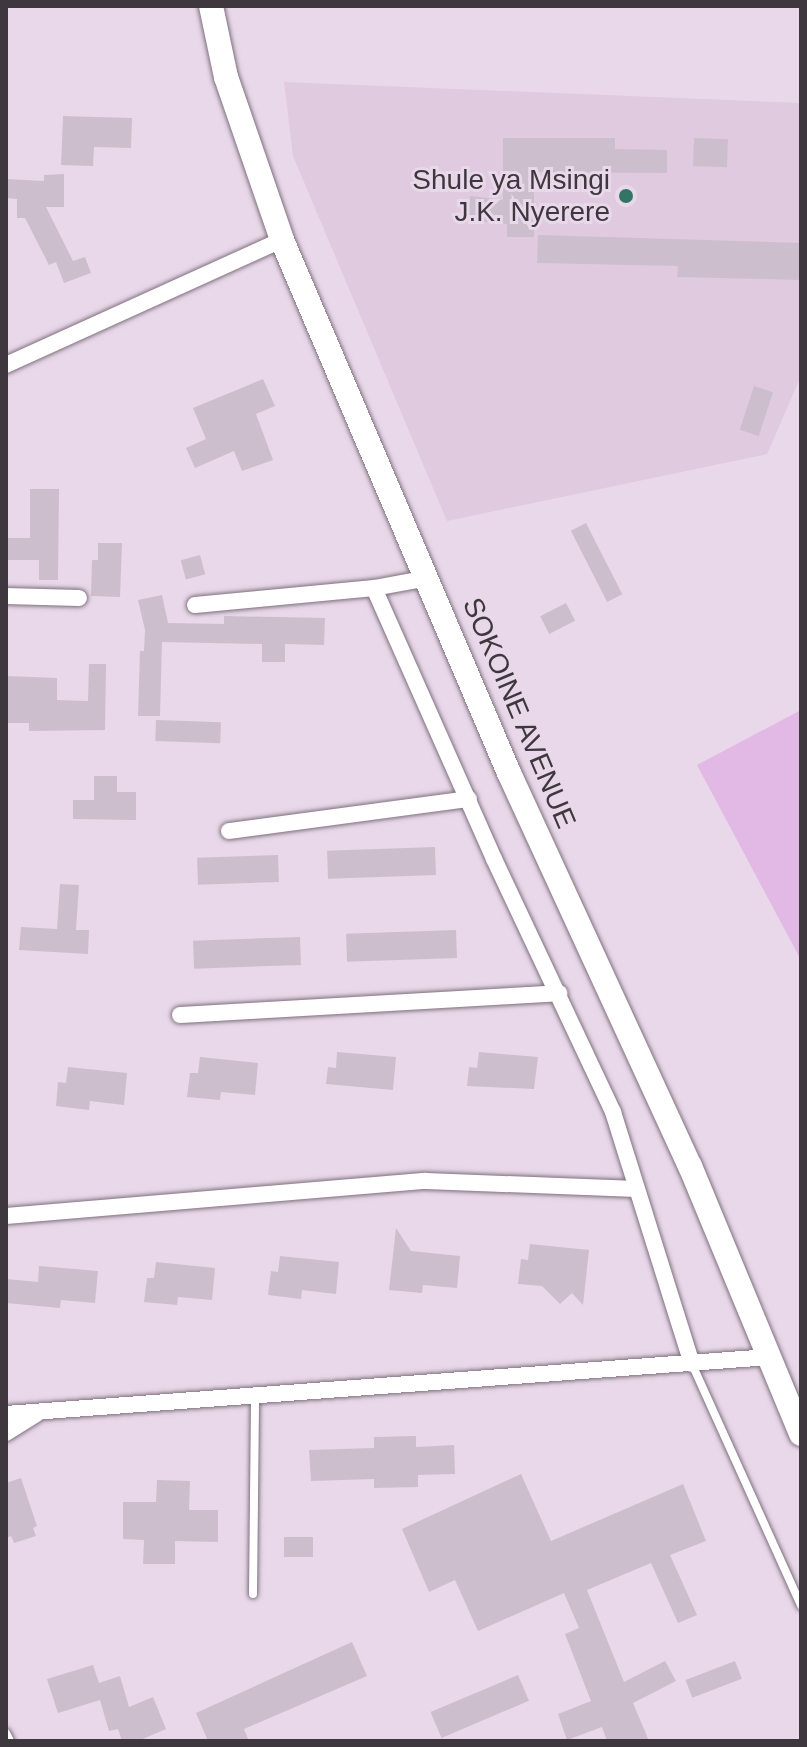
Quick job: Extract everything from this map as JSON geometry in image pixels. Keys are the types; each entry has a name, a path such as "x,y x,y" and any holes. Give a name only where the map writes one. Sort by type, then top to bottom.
{"street":[{"name":"SOKOINE AVENUE","path":"211,6 226,77 282,240 429,578 509,773 690,1166 801,1434"},
{"path":"6,365 282,240"},
{"path":"195,605 374,588 429,578"},
{"path":"374,588 613,1112 692,1364"},
{"path":"6,596 79,598"},
{"path":"229,831 469,799"},
{"path":"180,1015 559,993"},
{"path":"6,1216 426,1181 637,1189"},
{"path":"6,1414 769,1357"},
{"path":"6,1433 41,1411"}],"lane":[{"path":"692,1364 801,1605"},
{"path":"253,1594 255,1393"},
{"path":"6,1733 10,1741"}],"shaded area":[{"path":"284,82 801,103 801,376 767,454 447,521 293,156"},
{"path":"801,710 801,960 697,765"}],"building":[{"path":"63,116 132,118 131,148 94,147 93,166 61,165"},
{"path":"503,138 615,138 615,149 667,150 667,173 534,172 534,237 507,237 507,224 467,220 470,196 503,200"},
{"path":"694,138 728,139 727,167 693,166"},
{"path":"64,174 64,207 46,207 73,261 85,257 91,273 64,283 56,262 49,265 25,218 17,218 17,199 6,198 6,179 44,181 44,175"},
{"path":"538,235 801,243 801,280 677,277 678,266 537,263"},
{"path":"263,379 275,406 256,414 273,460 242,471 234,451 195,468 186,448 206,439 193,408"},
{"path":"754,386 773,392 759,436 740,430"},
{"path":"30,489 59,489 58,580 39,580 39,560 6,560 6,538 30,538"},
{"path":"586,523 622,594 607,602 571,531"},
{"path":"98,543 122,543 120,597 91,596 92,560 98,560"},
{"path":"200,555 205,574 186,579 181,560"},
{"path":"162,595 168,623 224,624 224,616 325,618 324,645 285,644 285,662 262,662 262,644 162,642 160,716 138,716 140,651 144,651 145,630 138,600"},
{"path":"566,603 575,621 549,634 540,616"},
{"path":"89,664 106,664 105,730 29,731 29,723 6,723 6,676 57,678 57,700 88,701"},
{"path":"156,720 221,722 220,743 155,741"},
{"path":"94,776 117,776 117,792 136,792 136,820 73,819 73,800 94,800"},
{"path":"435,847 436,875 328,879 327,851"},
{"path":"278,855 279,882 198,885 197,858"},
{"path":"60,884 79,885 76,930 89,930 88,954 19,950 21,927 57,929"},
{"path":"456,930 457,958 347,962 346,934"},
{"path":"300,937 301,965 194,969 193,941"},
{"path":"337,1052 396,1057 393,1090 326,1084 328,1067 336,1068"},
{"path":"479,1052 538,1057 534,1089 467,1086 469,1067 477,1068"},
{"path":"200,1057 258,1063 255,1095 221,1092 220,1100 187,1097 190,1073 198,1073"},
{"path":"68,1067 127,1073 124,1105 90,1101 89,1110 56,1106 58,1082 66,1083"},
{"path":"396,1228 411,1251 460,1256 457,1288 423,1285 422,1293 389,1290"},
{"path":"530,1244 589,1250 583,1305 572,1293 560,1304 542,1286 518,1284 521,1259 528,1260"},
{"path":"280,1256 339,1262 336,1294 302,1290 301,1299 268,1295 271,1271 278,1272"},
{"path":"156,1262 215,1268 212,1300 178,1297 177,1305 144,1302 147,1278 154,1278"},
{"path":"39,1266 98,1271 95,1303 61,1300 60,1308 6,1303 6,1279 38,1282"},
{"path":"416,1436 416,1447 454,1445 455,1474 418,1475 418,1487 374,1488 374,1479 311,1481 309,1450 374,1448 374,1437"},
{"path":"521,1474 551,1541 683,1484 706,1541 670,1555 697,1615 678,1623 651,1563 587,1590 624,1682 665,1661 676,1681 633,1703 649,1741 607,1741 602,1727 567,1740 558,1714 591,1701 565,1634 579,1628 564,1593 478,1631 455,1580 429,1592 402,1529"},
{"path":"21,1478 37,1526 33,1528 36,1536 14,1543 11,1536 6,1538 6,1483"},
{"path":"157,1480 190,1481 189,1510 218,1510 218,1542 175,1541 175,1564 143,1564 144,1540 123,1539 123,1502 156,1502"},
{"path":"284,1537 313,1537 313,1557 284,1557"},
{"path":"352,1642 367,1676 244,1729 249,1741 208,1741 196,1713"},
{"path":"735,1661 742,1679 692,1698 686,1680"},
{"path":"93,1665 99,1683 120,1676 129,1707 153,1697 166,1729 138,1741 122,1741 118,1729 109,1731 100,1700 58,1713 47,1679"},
{"path":"518,1675 529,1701 441,1738 431,1712"}],"place":[{"name":"Shule ya Msingi J.K. Nyerere","path":"626,196"}]}
